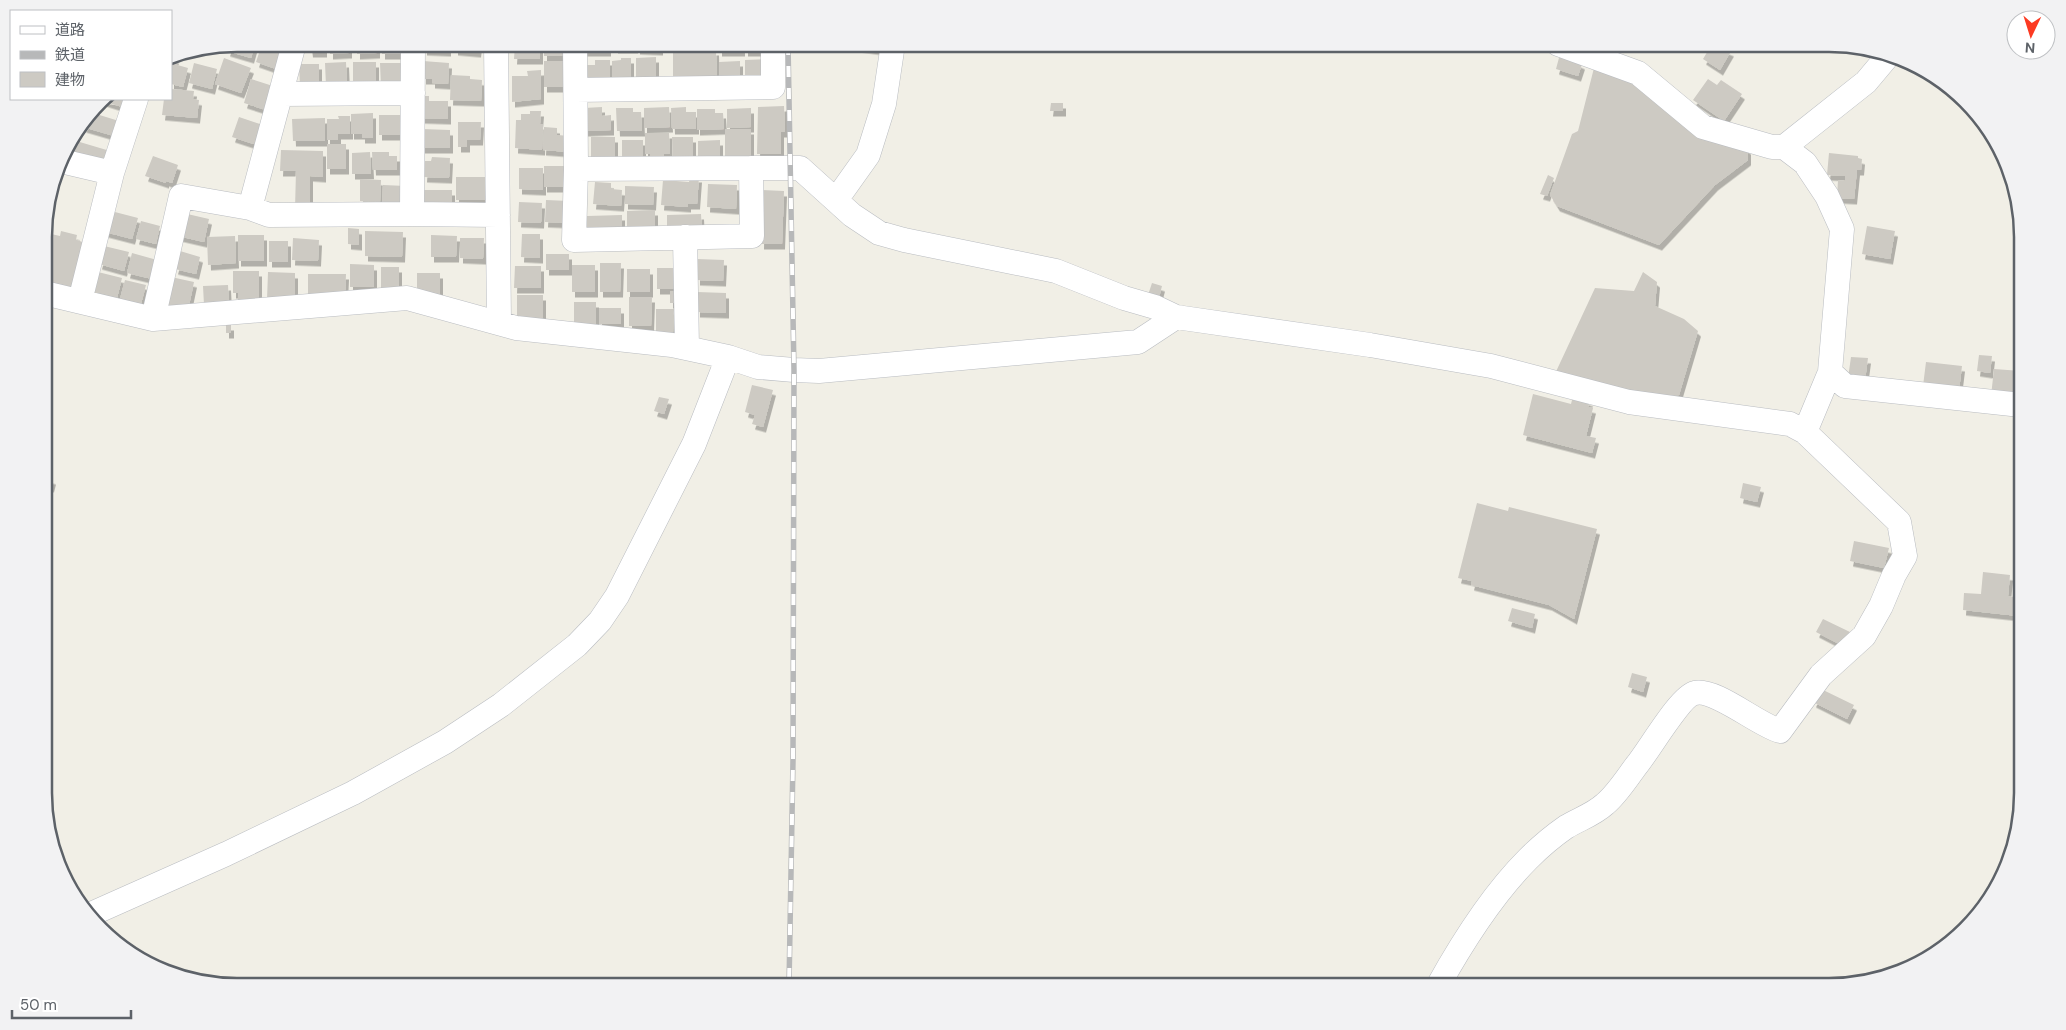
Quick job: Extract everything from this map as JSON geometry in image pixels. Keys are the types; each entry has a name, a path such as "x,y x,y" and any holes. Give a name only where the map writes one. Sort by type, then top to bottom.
{"street":[{"path":"250,208 292,52"},
{"path":"412,214 413,52"},
{"path":"496,52 499,322"},
{"path":"575,52 576,169 574,240 752,236 751,168"},
{"path":"576,90 773,87 773,52"},
{"path":"836,200 868,155 884,104 892,52"},
{"path":"1580,52 1638,73 1703,127 1772,146 1784,147 1806,163 1827,196 1842,230 1830,372 1805,432"},
{"path":"1784,147 1866,82 1884,61"},
{"path":"281,94 413,93"},
{"path":"80,301 112,173 136,100"},
{"path":"69,163 112,173"},
{"path":"576,169 800,168 852,215 879,232 904,240 1056,270 1176,317 1370,345 1491,366 1629,402 1790,424 1805,432 1899,522 1905,556 1867,630 1855,645 1821,675 1780,731 1768,727 1739,709 1706,693 1692,694 1682,702 1640,761 1606,804 1585,819 1566,827 1529,858 1505,885 1455,955 1442,978"},
{"path":"152,319 181,196 250,208 269,215 498,215"},
{"path":"685,237 687,348"},
{"path":"52,295 152,319 407,298 516,328 687,348 728,357 758,367 819,371 1138,342 1176,317"},
{"path":"96,912 226,854 352,793 445,742 501,705 577,645 600,621 617,596 694,444 728,357"},
{"path":"1830,372 1845,386 2014,404"}],"building":[{"path":"232,52 253,52 251,58"},
{"path":"259,52 285,52 279,70 256,62"},
{"path":"330,52 349,52 349,53 330,54"},
{"path":"357,52 377,52 377,53 357,54"},
{"path":"382,52 403,52 403,54 382,54"},
{"path":"514,52 540,52 540,59 514,59"},
{"path":"544,52 571,52 571,56 544,56"},
{"path":"673,52 716,52 717,82 673,83"},
{"path":"1707,52 1730,52 1720,70 1703,59"},
{"path":"1560,54 1582,64 1578,76 1556,69"},
{"path":"656,57 656,81 636,85 636,58"},
{"path":"224,58 251,68 241,93 215,84"},
{"path":"621,58 631,58 631,77 627,77 627,86 612,86 612,61 621,60"},
{"path":"770,59 770,83 745,84 745,60"},
{"path":"595,60 610,60 610,80 585,85 585,65 595,65"},
{"path":"423,61 449,63 448,84 432,83 432,79 423,79"},
{"path":"544,61 563,61 563,72 569,72 569,87 544,87"},
{"path":"740,61 740,85 719,86 719,62"},
{"path":"346,62 347,86 326,86 325,63"},
{"path":"353,62 376,62 376,87 353,87"},
{"path":"194,63 217,69 212,89 189,83"},
{"path":"380,63 404,63 404,86 381,87"},
{"path":"174,64 188,68 183,87 172,84 172,65"},
{"path":"299,64 319,64 319,86 300,86"},
{"path":"1595,64 1634,77 1748,149 1748,160 1715,185 1659,245 1557,206 1550,195 1572,134 1578,131"},
{"path":"541,70 541,99 512,102 512,76 528,76 527,71"},
{"path":"451,75 470,76 470,79 482,80 481,101 450,100"},
{"path":"251,79 276,87 269,111 244,103"},
{"path":"1708,79 1717,85 1721,80 1742,94 1724,121 1693,100"},
{"path":"172,89 194,91 193,99 199,100 197,118 162,115 164,100 172,100"},
{"path":"418,96 429,96 429,101 448,101 448,119 418,118"},
{"path":"114,100 125,100 122,107 111,103"},
{"path":"1051,103 1063,103 1063,111 1050,111"},
{"path":"784,106 785,132 781,132 781,154 757,154 758,107"},
{"path":"602,107 602,116 611,115 611,130 584,131 584,108"},
{"path":"669,107 670,127 644,128 644,108"},
{"path":"686,107 686,112 696,112 696,129 672,129 671,108"},
{"path":"616,108 633,108 633,112 641,112 642,131 617,131"},
{"path":"751,108 751,127 727,128 727,109"},
{"path":"697,109 715,109 715,113 723,113 724,129 697,130"},
{"path":"530,111 541,111 540,124 543,124 542,150 515,148 516,120 521,120 521,114 530,114"},
{"path":"373,113 373,138 362,138 362,134 351,134 351,114"},
{"path":"99,115 119,121 114,136 88,129"},
{"path":"379,115 406,115 406,135 379,135"},
{"path":"338,116 350,116 350,134 338,134 338,140 327,140 327,119 339,119"},
{"path":"239,117 266,126 260,146 232,137"},
{"path":"325,118 325,141 293,141 292,119"},
{"path":"458,122 481,122 480,140 467,140 467,147 458,147"},
{"path":"544,127 557,128 557,135 570,136 569,152 543,150"},
{"path":"422,129 450,130 450,148 422,148"},
{"path":"725,129 751,129 751,164 725,164"},
{"path":"645,133 669,133 670,154 664,154 664,160 650,160 650,154 645,154"},
{"path":"591,137 615,137 615,160 591,157"},
{"path":"672,137 693,137 693,159 673,164"},
{"path":"622,140 643,140 643,164 622,164"},
{"path":"720,140 720,163 698,163 698,141"},
{"path":"79,142 110,151 105,168 72,155"},
{"path":"327,144 346,144 346,169 327,169"},
{"path":"281,150 323,151 323,177 310,176 310,209 295,209 296,171 280,171"},
{"path":"370,152 371,174 352,174 352,153"},
{"path":"372,152 389,152 389,156 397,156 397,170 373,170"},
{"path":"1829,153 1858,156 1858,158 1862,159 1861,170 1857,170 1854,199 1837,198 1838,180 1845,181 1845,176 1827,175"},
{"path":"153,156 178,165 172,183 166,181 166,183 145,176"},
{"path":"432,157 450,158 449,178 424,177 425,161 431,161"},
{"path":"544,166 565,166 569,187 544,187"},
{"path":"519,168 543,168 543,190 519,189"},
{"path":"1548,175 1554,178 1547,196 1540,194"},
{"path":"456,177 485,177 485,200 456,200"},
{"path":"690,177 699,177 697,204 688,204 688,207 661,205 663,180 689,182"},
{"path":"360,179 381,180 380,202 360,201"},
{"path":"595,182 611,183 611,189 622,190 621,206 593,204"},
{"path":"708,184 737,185 736,209 707,207"},
{"path":"383,185 406,186 405,209 382,209"},
{"path":"625,186 654,187 653,205 625,204"},
{"path":"424,190 452,190 452,208 424,212"},
{"path":"762,190 784,191 782,244 761,244"},
{"path":"546,200 569,201 568,223 545,222"},
{"path":"519,202 542,203 541,223 518,222"},
{"path":"655,210 655,235 627,235 627,211"},
{"path":"111,211 138,218 132,239 105,232"},
{"path":"183,213 209,219 204,242 178,236"},
{"path":"701,214 702,233 667,234 667,215"},
{"path":"622,215 622,234 587,235 587,216"},
{"path":"141,221 160,226 156,244 136,239"},
{"path":"1867,226 1895,231 1890,259 1862,254"},
{"path":"348,228 359,229 359,245 348,244"},
{"path":"61,231 77,235 76,240 86,243 74,293 52,287 52,234 60,236"},
{"path":"365,231 403,232 402,257 365,256"},
{"path":"522,234 540,234 540,258 521,257"},
{"path":"238,235 264,235 264,261 238,261"},
{"path":"431,235 457,236 456,257 431,257"},
{"path":"235,236 236,263 208,265 207,237"},
{"path":"293,238 319,240 318,261 292,260"},
{"path":"460,238 484,238 483,259 460,258"},
{"path":"269,241 288,241 288,262 269,262"},
{"path":"104,246 129,252 124,271 99,264"},
{"path":"180,251 200,257 196,274 175,269"},
{"path":"132,253 157,260 152,279 127,273"},
{"path":"546,254 569,254 569,270 546,270"},
{"path":"697,259 724,260 723,281 697,280"},
{"path":"600,263 621,263 620,292 600,292"},
{"path":"350,264 374,265 374,287 350,287"},
{"path":"572,265 595,265 595,292 572,292"},
{"path":"515,266 541,266 541,288 514,288"},
{"path":"381,267 399,267 399,293 381,292"},
{"path":"657,268 680,268 679,289 657,289"},
{"path":"627,269 650,269 650,292 627,292"},
{"path":"233,271 259,271 259,305 238,305 238,293 233,293"},
{"path":"98,272 122,278 116,302 91,296"},
{"path":"268,272 295,273 295,300 267,300"},
{"path":"1643,272 1657,282 1655,306 1684,319 1698,331 1679,395 1651,398 1553,378 1595,288 1634,291"},
{"path":"417,273 440,273 440,294 417,294"},
{"path":"308,274 346,274 345,296 308,295"},
{"path":"171,277 194,282 188,310 165,304"},
{"path":"125,280 146,285 141,304 120,299"},
{"path":"1152,283 1162,286 1158,301 1147,298"},
{"path":"228,285 229,304 204,305 203,286"},
{"path":"670,291 684,292 683,303 670,303"},
{"path":"697,292 726,293 726,313 697,312"},
{"path":"517,295 543,295 543,323 517,322"},
{"path":"629,297 652,297 651,326 629,326"},
{"path":"574,302 596,302 596,325 574,325"},
{"path":"599,308 621,308 621,324 599,324"},
{"path":"656,309 674,309 673,333 656,333"},
{"path":"226,325 231,325 231,333 226,333"},
{"path":"1979,355 1992,356 1990,373 1977,371"},
{"path":"1851,357 1868,358 1865,380 1848,378"},
{"path":"1926,362 1962,366 1959,390 1923,386"},
{"path":"1994,369 2014,370 2014,398 1991,396"},
{"path":"752,385 773,390 763,427 752,424 755,415 745,412"},
{"path":"1533,394 1571,404 1573,396 1590,401 1588,407 1593,408 1586,436 1596,438 1592,453 1523,435"},
{"path":"659,397 669,399 664,414 654,411"},
{"path":"1743,483 1761,487 1757,502 1740,498"},
{"path":"1477,503 1508,511 1509,507 1597,529 1574,619 1549,605 1471,585 1472,581 1458,578"},
{"path":"1854,541 1889,548 1884,568 1850,561"},
{"path":"1983,572 2010,575 2008,596 2014,597 2014,616 1963,610 1964,593 1981,594"},
{"path":"1512,608 1535,614 1532,628 1508,621"},
{"path":"1823,619 1850,632 1843,646 1816,632"},
{"path":"1632,673 1647,677 1643,692 1628,687"},
{"path":"1819,688 1854,705 1847,719 1813,702"}],"railway":[{"path":"788,52 794,370 793,760 789,978"}]}
